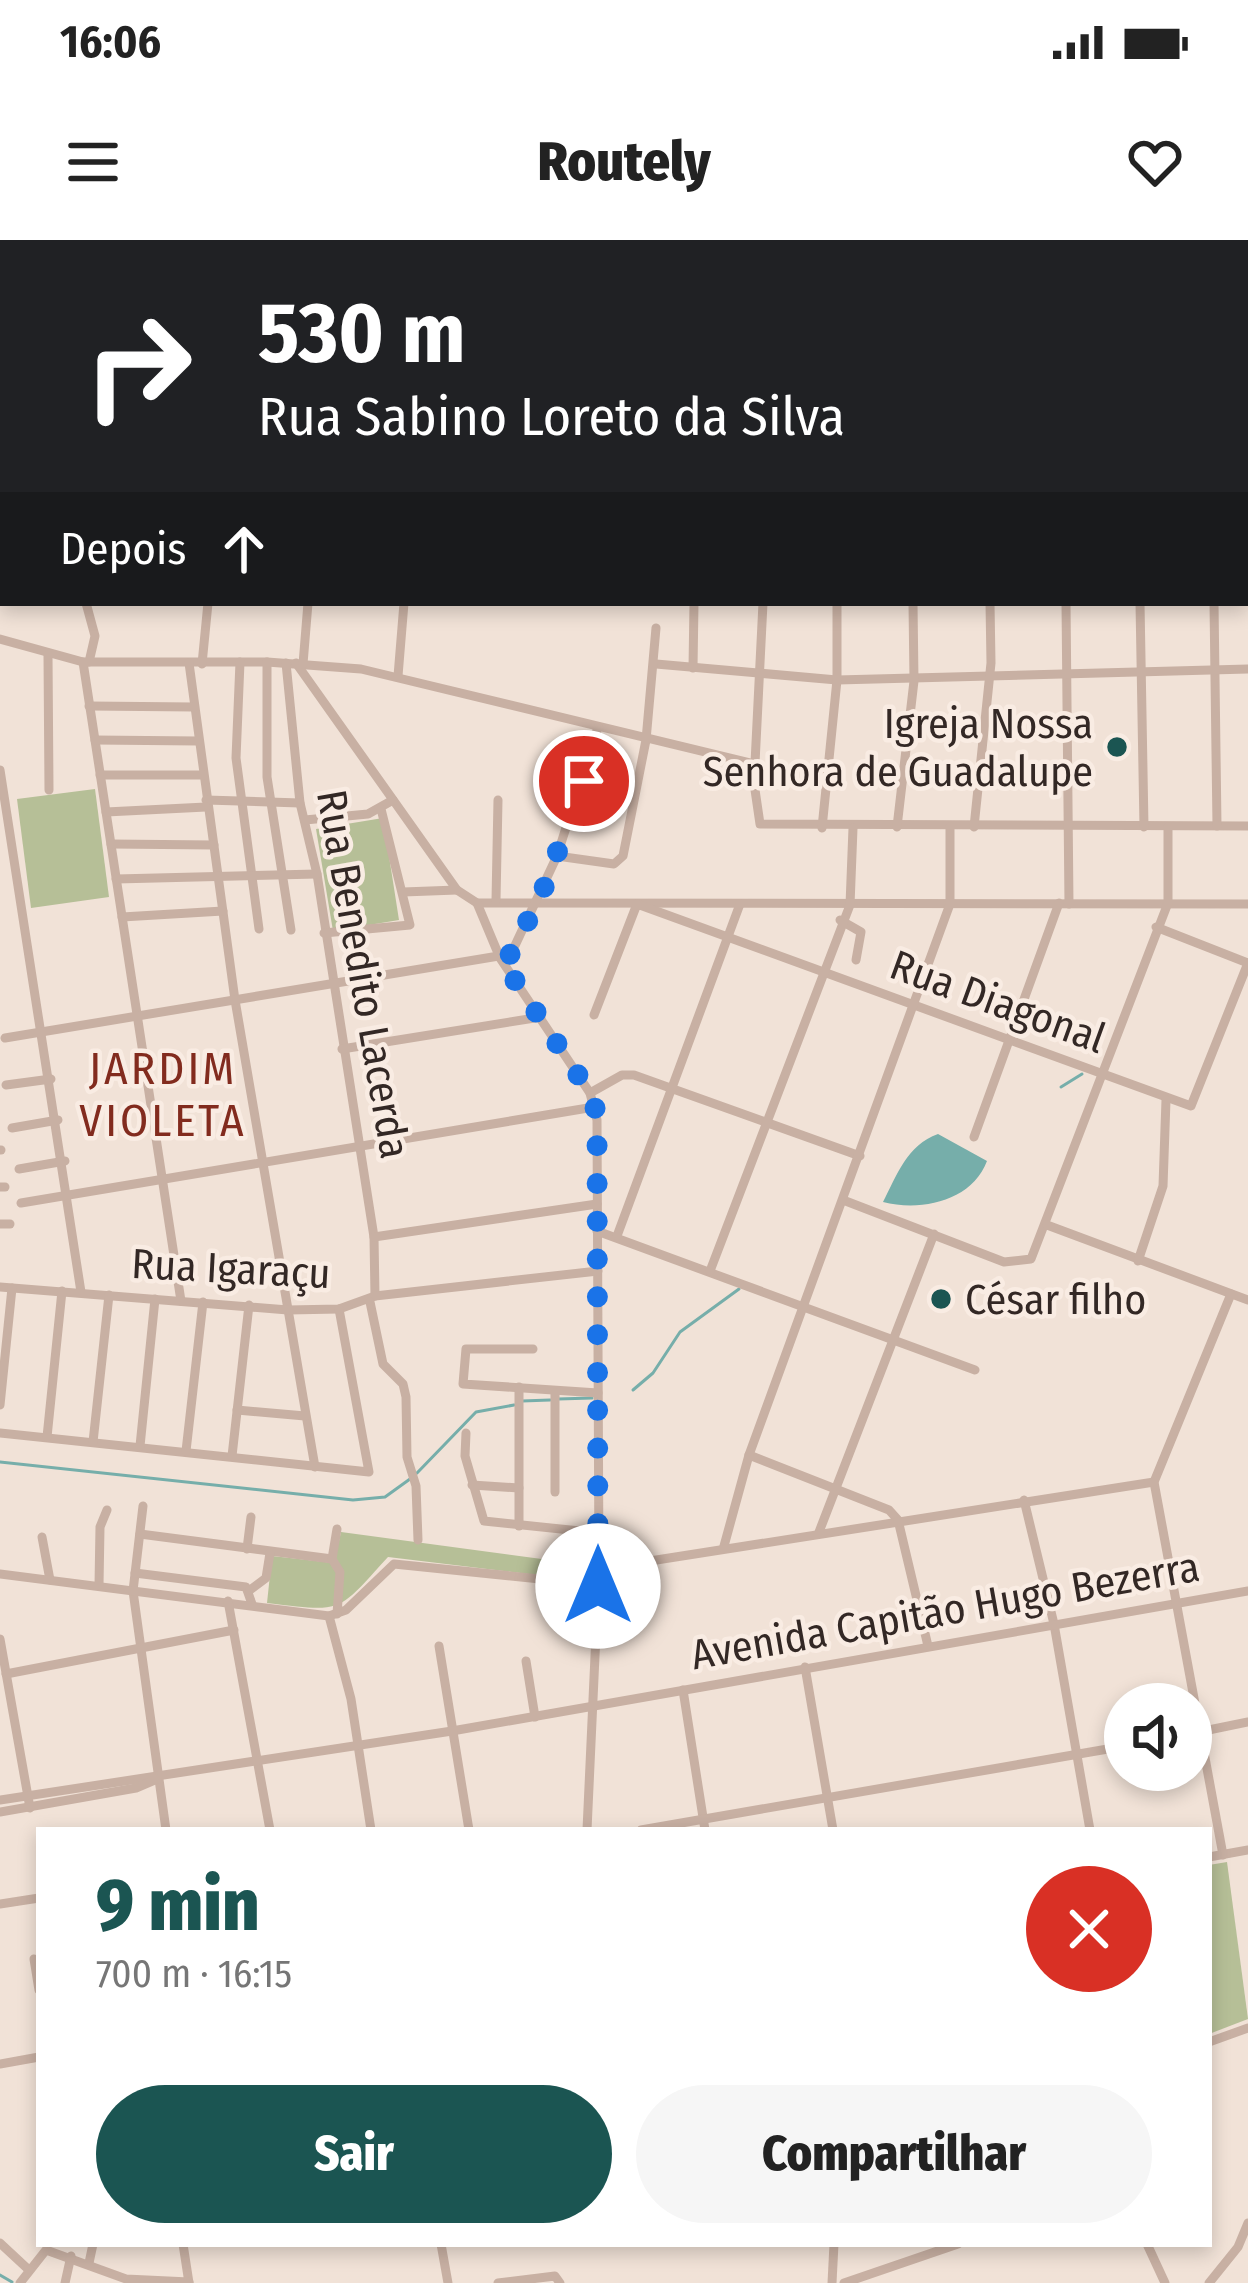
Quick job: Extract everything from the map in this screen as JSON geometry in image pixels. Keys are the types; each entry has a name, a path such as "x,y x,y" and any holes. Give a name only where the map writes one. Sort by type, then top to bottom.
{"street":[{"path":"87,606 95,636 86,662 89,706 181,1300"},
{"path":"202,664 208,606"},
{"name":"Rua Benedito Lacerda","path":"307,606 295,663 300,803 317,874 374,1237 372,1299 383,1364 403,1384 418,1540"},
{"path":"398,676 404,606"},
{"path":"692,668 694,606"},
{"path":"763,606 755,764 756,818 763,825 1248,826"},
{"path":"821,827 837,680 837,606"},
{"path":"898,827 914,680 913,606"},
{"path":"974,827 990,678 990,606"},
{"path":"974,1137 1064,903 1066,606"},
{"path":"1140,606 1144,827"},
{"path":"1214,606 1217,826"},
{"path":"557,856 620,861 646,740 656,628"},
{"path":"0,639 86,662 295,663 398,676 755,764"},
{"path":"48,655 49,790"},
{"path":"240,662 236,758 259,929"},
{"path":"267,662 269,803 291,931"},
{"path":"189,663 235,1000 315,1467"},
{"path":"295,663 458,890 477,903 500,958 590,1093 594,1107 599,1569 587,1827"},
{"path":"656,664 837,680 1248,669"},
{"path":"89,706 194,707"},
{"path":"5,1038 511,954 557,856 598,727"},
{"path":"94,740 198,741"},
{"path":"0,770 70,1193 81,1292"},
{"path":"100,776 203,775"},
{"path":"305,820 380,809 393,800"},
{"path":"496,900 498,800"},
{"path":"106,812 241,801 300,803"},
{"path":"324,933 410,925 380,809"},
{"path":"724,1546 749,1455 950,904 950,827"},
{"path":"843,1200 1013,1264 1034,1254 1168,903 1168,827"},
{"path":"710,1271 820,973 850,905 853,828"},
{"path":"111,844 214,845"},
{"path":"116,879 317,874"},
{"path":"403,892 458,890"},
{"path":"477,903 1248,904"},
{"path":"593,1016 637,904"},
{"name":"Rua Diagonal","path":"637,904 1101,1072 1166,1100"},
{"path":"617,1236 740,904"},
{"path":"122,917 223,911"},
{"path":"841,920 862,932 856,960"},
{"path":"1138,1261 1165,1174 1166,1100 1191,1106 1197,1099 1248,963 1156,927"},
{"path":"342,1049 541,1017"},
{"path":"590,1093 626,1074 673,1086 860,1156"},
{"path":"579,1078 610,1082"},
{"path":"6,1085 51,1079"},
{"path":"21,1203 594,1107"},
{"path":"12,1128 58,1120"},
{"path":"19,1169 64,1161"},
{"path":"374,1237 597,1204"},
{"path":"1047,1225 1248,1300"},
{"path":"597,1231 975,1370"},
{"path":"819,1532 934,1234"},
{"name":"Rua Igaraçu","path":"6,1287 288,1310 339,1309 372,1299 598,1271"},
{"path":"0,1405 6,1287"},
{"path":"47,1437 62,1291"},
{"path":"1187,1683 1154,1482 1231,1294"},
{"path":"93,1442 110,1295"},
{"path":"140,1447 155,1299"},
{"path":"186,1451 203,1302"},
{"path":"232,1456 249,1306"},
{"path":"0,1432 369,1472 339,1309"},
{"path":"533,1349 463,1351 465,1386 598,1393"},
{"path":"519,1388 519,1526"},
{"path":"555,1393 555,1492"},
{"path":"237,1410 305,1417"},
{"path":"466,1433 482,1520 599,1533"},
{"path":"749,1455 889,1510 898,1520 928,1646"},
{"path":"599,1569 1154,1482"},
{"path":"472,1485 519,1488"},
{"path":"1024,1500 1054,1624 1089,1827"},
{"path":"143,1506 133,1591 165,1827"},
{"path":"99,1585 100,1527 107,1510"},
{"path":"247,1549 251,1517"},
{"path":"332,1558 337,1529"},
{"path":"140,1534 332,1558 340,1568 333,1615 371,1827"},
{"path":"42,1537 50,1580"},
{"path":"135,1574 250,1589 266,1578 269,1553"},
{"path":"0,1574 333,1615 394,1564 598,1586"},
{"path":"250,1589 252,1604"},
{"name":"Avenida Capitão Hugo Bezerra","path":"0,1800 536,1717 1248,1591"},
{"path":"228,1601 270,1827"},
{"path":"6,1674 234,1630"},
{"path":"0,1640 5,1701 30,1808"},
{"path":"439,1646 468,1827"},
{"path":"526,1661 536,1717"},
{"path":"805,1667 832,1827"},
{"path":"683,1690 704,1824"},
{"path":"1212,1729 1248,1722"},
{"path":"672,1827 1104,1750"},
{"name":"Avenida Capitão Hugo Bezerra","path":"0,1813 149,1785 157,1779"},
{"path":"1208,1791 1223,1855"},
{"path":"1212,1857 1248,1850"},
{"path":"0,1904 36,1898"},
{"path":"34,1959 36,1971"},
{"path":"1212,2041 1248,2028"},
{"path":"0,2064 36,2058"},
{"path":"1209,2283 1220,2277 1243,2247 1248,2224"},
{"path":"0,2242 29,2270"},
{"path":"89,2263 92,2247"},
{"path":"20,2283 43,2251 89,2263 110,2277 189,2282 183,2247"},
{"path":"441,2247 448,2283"},
{"path":"832,2283 834,2247"},
{"path":"844,2283 949,2247"},
{"path":"1149,2247 1165,2283"},
{"path":"65,2283 70,2256"},
{"path":"498,2283 543,2275 555,2276 560,2283"}],"green space":[{"path":"95,789 109,897 31,908 17,799"},
{"path":"383,818 399,920 333,931 316,829"},
{"path":"341,1532 564,1562 570,1579 388,1557 337,1605 311,1608 267,1603 272,1556 334,1563"},
{"path":"1227,1862 1248,2019 1212,2033 1212,1864"}],"water":[{"path":"938,1134 987,1161 980,1175 944,1200 913,1205 883,1202 911,1153"}],"waterway":[{"path":"1061,1087 1082,1074"},
{"path":"633,1390 653,1373 680,1332 739,1289"},
{"path":"558,1399 592,1398"},
{"path":"522,1401 550,1400"},
{"path":"417,1473 476,1412 514,1405"},
{"path":"0,1462 353,1500 385,1497 410,1479"},
{"path":"0,2275 12,2282"}],"place":[{"name":"Igreja Nossa Senhora de Guadalupe","path":"1117,747"},
{"name":"César filho","path":"941,1299"}],"district":[{"name":"JARDIM VIOLETA","path":"163,1094"}],"route":[{"path":"584,781 542,893 511,954 500,958 590,1093 597,1114 598,1586"}]}
